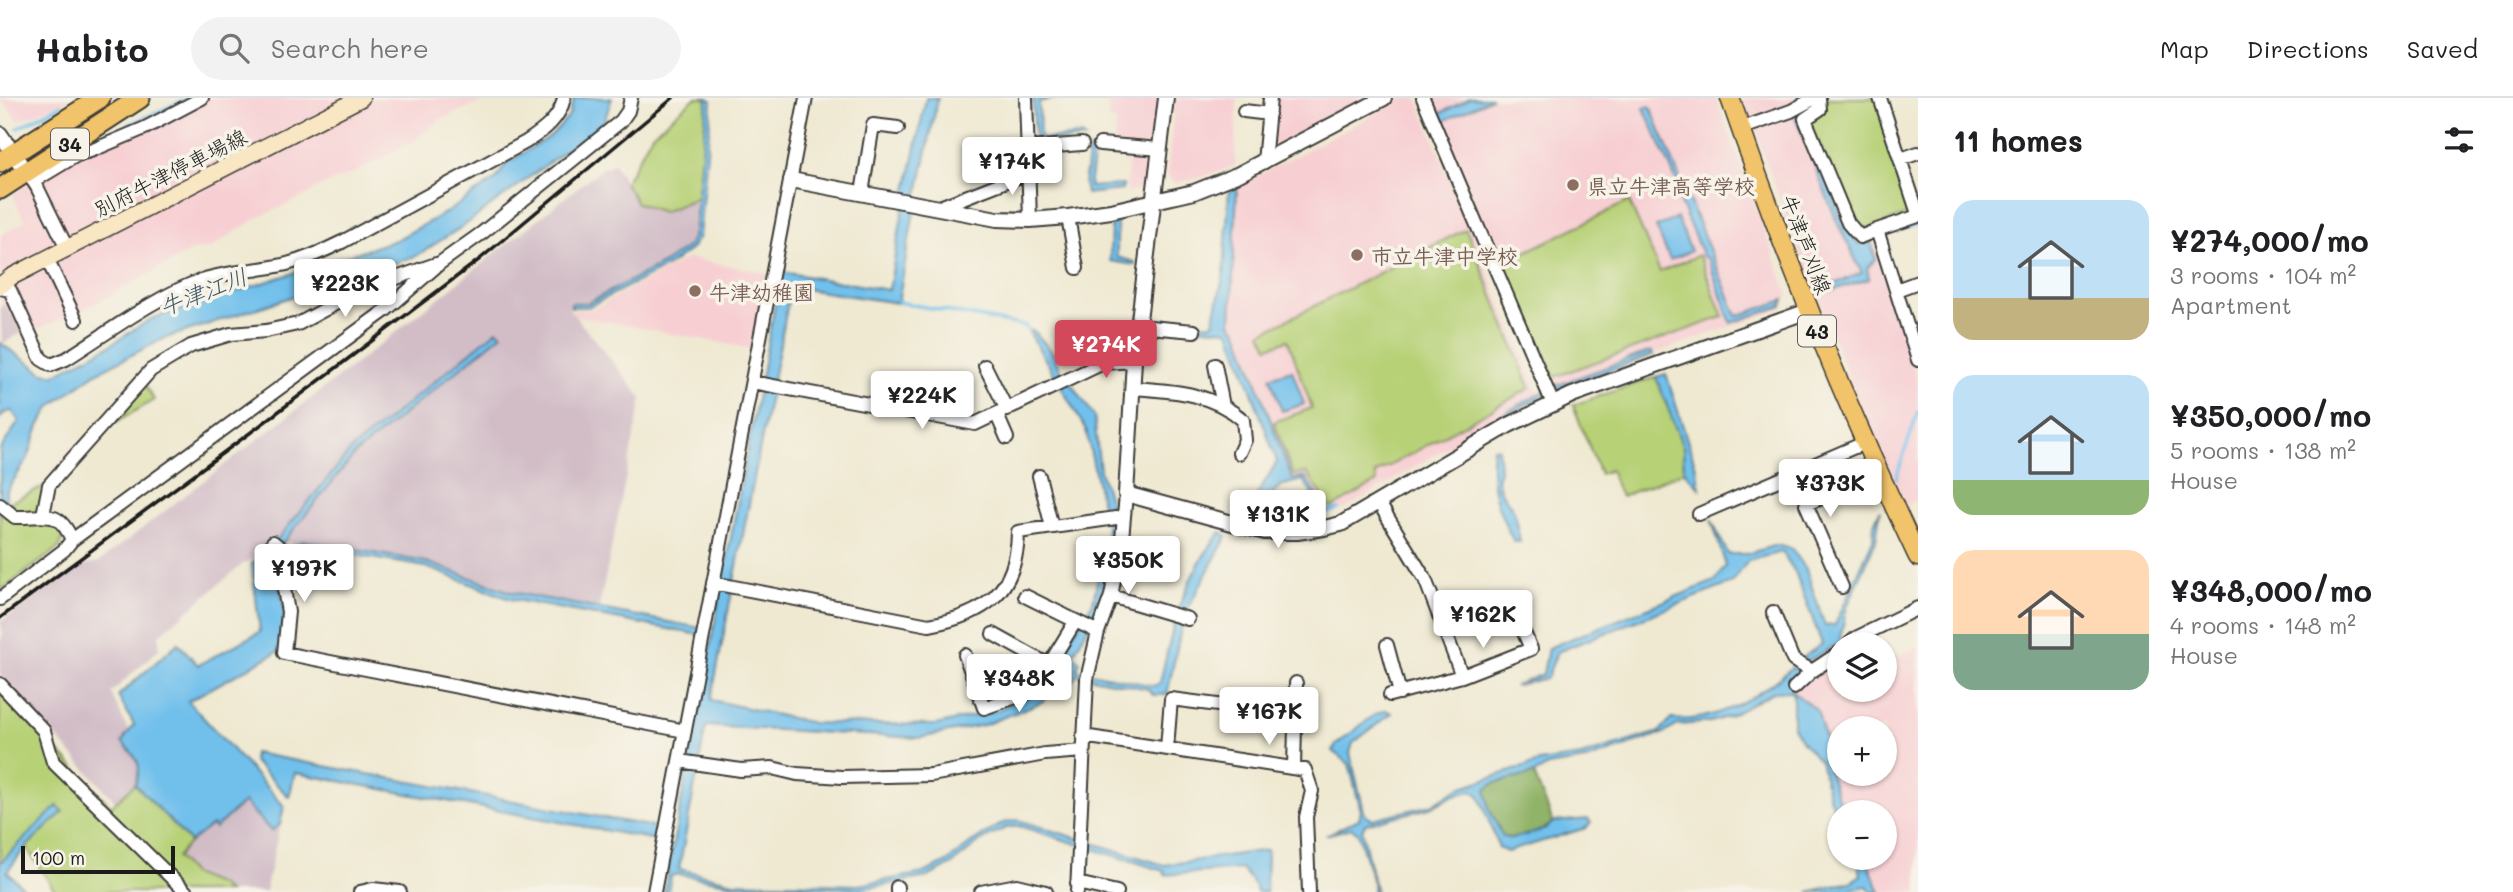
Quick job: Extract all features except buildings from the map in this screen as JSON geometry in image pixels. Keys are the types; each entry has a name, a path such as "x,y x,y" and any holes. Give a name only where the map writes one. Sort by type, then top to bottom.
{"highway":[{"name":"34","path":"6,158 100,98"},
{"name":"34","path":"0,189 30,177 140,98"}],"main road":[{"name":"別府牛津停車場線","path":"0,287 11,277 361,98"},
{"name":"牛津芦刈線","path":"1730,98 1808,311 1864,443 1918,557"}],"street":[{"path":"30,177 145,128 202,98"},
{"path":"0,287 10,290 41,359 51,365 66,359 166,297 200,281 222,274 285,264 317,254 342,242 527,142 554,120 564,98"},
{"path":"0,599 64,550 72,540 386,310 440,263 482,233 621,121 628,111 631,98"},
{"path":"654,892 806,98"},
{"path":"1026,98 1030,220"},
{"path":"1117,892 1077,888 1083,736 1088,674 1098,632 1111,596 1122,539 1134,361 1166,98"},
{"path":"1264,162 1270,98"},
{"path":"791,180 997,219 1068,217 1195,192 1234,177 1384,98"},
{"path":"1423,98 1549,396"},
{"path":"1740,130 1817,98 1820,109 1805,119 1848,223 1860,237 1918,215 1880,98"},
{"path":"1244,111 1269,114"},
{"path":"862,193 873,125 898,128"},
{"path":"0,134 6,158 30,177 67,248"},
{"path":"1028,148 1082,144"},
{"path":"1100,144 1160,149"},
{"path":"1901,159 1918,153"},
{"path":"937,208 1027,173"},
{"path":"1068,217 1077,268"},
{"path":"1877,230 1915,343 1918,360"},
{"path":"47,259 76,320"},
{"path":"43,515 49,485 151,370 191,346 231,334 266,331 298,324 357,292 440,263"},
{"path":"1896,289 1918,282"},
{"path":"1126,494 1265,532 1297,532 1333,526 1380,503 1500,430 1549,396 1808,311"},
{"path":"1139,326 1194,331"},
{"path":"752,382 975,424 1103,363 1134,361"},
{"path":"1215,365 1223,406"},
{"path":"985,366 1002,412 1007,438"},
{"path":"1132,388 1192,393 1223,406 1243,420 1245,440 1239,453"},
{"path":"1699,514 1864,443"},
{"path":"1842,587 1806,504 1879,475"},
{"path":"1039,476 1052,527"},
{"path":"1380,503 1425,579 1462,676"},
{"path":"5,509 15,517 55,517 66,525 72,540"},
{"path":"713,583 929,625 951,621 990,601 1009,579 1018,556 1018,532 1123,517"},
{"path":"278,546 288,612 285,653 685,731"},
{"path":"1025,596 1098,632"},
{"path":"1111,596 1188,619"},
{"path":"1387,645 1395,694 1462,676 1531,649 1511,602 1443,630"},
{"path":"1868,632 1918,608"},
{"path":"1773,612 1793,660 1812,671"},
{"path":"965,655 984,708 1033,691 1075,622"},
{"path":"993,634 1049,665"},
{"path":"1794,688 1827,661"},
{"path":"1294,768 1296,683"},
{"path":"0,684 44,731 53,762 186,891"},
{"path":"1167,748 1171,699 1296,715"},
{"path":"1083,736 1305,770 1312,791 1306,817 1310,892"},
{"path":"679,761 741,771 772,768 797,774 842,778 931,775 1045,754 1083,751"},
{"path":"981,892 1017,886 1046,892"},
{"path":"360,892 373,889 400,892"}],"shaded area":[{"path":"0,98 71,98 19,121"},
{"path":"194,98 489,98 438,121 410,143 360,170 257,218 210,248 193,250 86,308 33,331 23,332 0,299 0,236 25,221 12,194 76,151 116,137"},
{"path":"1108,98 1159,98 1152,177 1139,190 1126,193 1130,146 1113,144 1117,122 1108,120"},
{"path":"1175,98 1237,98 1235,166 1174,183 1167,175"},
{"path":"1273,98 1365,98 1268,152"},
{"name":"市立牛津中学校","path":"1405,98 1417,98 1539,397 1478,429 1345,509 1328,514 1305,479 1290,481 1229,322 1236,187"},
{"name":"県立牛津高等学校","path":"1430,98 1716,98 1788,294 1783,308 1553,389"},
{"path":"1742,98 1795,98 1800,113 1869,229 1918,383 1918,500 1905,506 1872,435 1820,306"},
{"path":"614,164 637,203 699,197 697,235 690,247 667,265 588,305 571,305 569,309 642,398 597,611 509,594 424,565 288,542 244,563 159,635 159,649 111,693 129,732 122,742 136,757 140,772 135,784 116,802 0,676 0,641 3,634 0,622 80,566 99,562 363,358 601,169"},
{"name":"牛津幼稚園","path":"688,258 767,273 753,349 572,315 569,310 591,310"},
{"path":"5,304 23,332 2,344 0,307"},
{"path":"1918,647 1918,892 1875,892 1866,870 1897,870 1897,800 1837,800 1831,786 1897,786 1897,716 1827,716 1827,776 1791,689 1809,665 1827,653 1827,702 1897,702 1897,655"},
{"path":"244,802 271,831 280,825 265,892 228,892 219,885 192,874 177,856 199,834 212,825 215,828"}],"green space":[{"path":"695,98 708,98 699,197 663,212 637,203 625,183 652,134"},
{"path":"1827,98 1877,98 1913,213 1860,232 1852,222 1808,121"},
{"path":"1629,201 1660,272 1699,255 1723,317 1551,378 1503,263"},
{"path":"1466,229 1530,388 1375,474 1377,482 1331,508 1307,473 1293,475 1274,422 1312,408 1288,340 1268,347 1261,333"},
{"path":"1656,377 1683,447 1684,471 1621,497 1610,470 1600,474 1573,405"},
{"path":"144,383 154,400 115,421 114,417"},
{"path":"45,486 38,522 57,524 63,535 60,547 0,591 0,513 6,504"},
{"path":"0,691 111,806 135,784 190,842 177,857 192,874 220,885 228,892 56,892 26,847 63,812 58,806 0,863"},
{"path":"1534,774 1553,822 1530,835 1503,837 1489,809 1485,790 1494,783"}],"water":[{"path":"574,98 612,98 604,122 465,225 416,256 163,339 96,373 51,406 39,426 28,458 6,492 6,504 0,513 0,450 19,421 12,411 6,412 0,418 0,343 44,373 54,375 107,347 151,319 396,240 447,212 496,179 506,164 552,135 569,116"},
{"path":"705,98 712,100 699,236 691,249 668,266 588,307 571,307 571,303 588,303 666,262 688,246 694,234 707,101"},
{"path":"926,98 938,98 898,303 791,287 711,700 813,723 936,725 995,711 1038,692 1093,602 1107,529 1086,430 1028,330 1035,332 1053,353 1064,377 1094,416 1100,471 1116,522 1097,611 1073,655 1080,661 1077,670 1154,686 1160,683 1175,622 1188,585 1221,532 1227,536 1184,615 1167,695 1153,695 1148,689 1076,675 1074,680 1061,682 1042,702 984,725 919,738 706,726 679,869 734,882 859,885 924,873 947,862 1003,823 1018,820 1164,865 1267,850 1266,892 1257,892 1242,869 1165,875 1164,871 1019,826 1005,828 981,841 951,865 928,877 862,889 737,885 678,874 671,876 668,892 664,892 781,272 889,290"},
{"path":"1033,98 1059,98 1039,102 1040,139 1081,136 1085,139 1035,143"},
{"path":"1470,98 1492,98 1442,122 1439,114"},
{"path":"1812,103 1814,108 1803,115 1845,226 1858,244 1871,242 1876,259 1867,268 1869,279 1817,295 1816,291 1862,273 1837,222 1794,114"},
{"path":"1650,106 1737,316 1784,300 1782,306 1731,323 1708,259 1703,256 1676,194 1680,189 1644,108"},
{"path":"1089,149 1094,150 1089,187 1123,185 1122,190 1086,194 1084,184"},
{"path":"1237,187 1231,323 1238,331 1292,479 1305,477 1329,512 1325,514 1303,480 1280,486 1251,517 1240,515 1258,493 1277,462 1231,334 1228,330 1147,323 1144,318 1150,268 1153,269 1148,315 1152,319 1213,323 1224,273 1229,190"},
{"path":"1677,218 1691,251 1670,260 1656,227"},
{"path":"1117,223 1117,257 1135,262 1135,265 1110,261 1111,224"},
{"path":"497,330 502,334 355,454 281,545 274,557 285,612 281,650 188,701 284,806 280,825 271,831 244,802 215,828 212,825 190,842 135,784 139,765 122,742 134,725 118,696 178,643 198,665 260,632 252,564 276,541 351,450"},
{"path":"1651,351 1653,355 1553,391 1480,429 1479,427 1552,387"},
{"path":"1292,370 1304,404 1282,411 1270,377"},
{"path":"1666,374 1696,467 1700,488 1684,471 1683,447 1656,377"},
{"path":"1493,448 1498,448 1500,470 1497,479 1500,490 1514,511 1520,542 1514,542 1495,497"},
{"path":"1880,510 1876,541 1847,607 1841,632 1827,632 1827,650 1808,661 1802,658 1822,644 1795,572 1782,552 1748,561 1732,583 1557,652 1547,678 1514,686 1543,674 1548,648 1715,581 1726,566 1711,519 1728,554 1746,554 1777,545 1792,549 1806,569 1825,626 1835,625 1873,540 1874,524"},
{"path":"304,541 426,562 511,592 701,628 700,635 510,599 426,567 304,547 292,555 288,548"},
{"path":"1792,667 1800,670 1791,687 1794,693 1817,710 1827,745 1824,758 1827,786 1834,786 1839,800 1830,800 1820,761 1802,742 1793,727 1793,695 1790,691 1773,692 1730,716 1710,722 1678,725 1664,733 1586,760 1548,766 1534,774 1494,783 1486,790 1489,809 1503,837 1512,839 1546,829 1553,822 1588,819 1591,823 1586,828 1507,852 1499,848 1479,795 1472,791 1454,795 1430,808 1365,824 1362,830 1376,892 1373,892 1373,883 1358,833 1352,828 1326,835 1359,819 1361,811 1349,764 1333,751 1336,745 1374,715 1386,710 1392,713 1353,743 1350,753 1365,815 1372,819 1431,805 1459,788 1539,762 1581,756 1659,732 1671,719 1703,717 1720,712 1752,697"},
{"path":"254,753 660,828 657,840 295,773 289,797 253,761"},
{"path":"57,806 63,812 26,847 7,872 28,892 0,892 0,863"},
{"path":"1860,870 1871,870 1880,892 1872,892 1867,886 1834,892 1808,892 1850,882 1861,875"}],"waterway":[{"path":"89,143 188,98"},
{"path":"18,128 61,105"},
{"path":"1886,234 1918,224"},
{"path":"898,302 1025,326 1028,330"},
{"path":"1896,478 1918,412"},
{"path":"1329,512 1338,509"},
{"path":"1858,892 1863,892"}],"railway":[{"path":"0,618 480,259 673,98"}],"place":[{"name":"県立牛津高等学校","path":"1573,185"},
{"name":"市立牛津中学校","path":"1357,255"},
{"name":"牛津幼稚園","path":"695,291"}],"water label":[{"name":"牛津江川","path":"203,291"}]}
